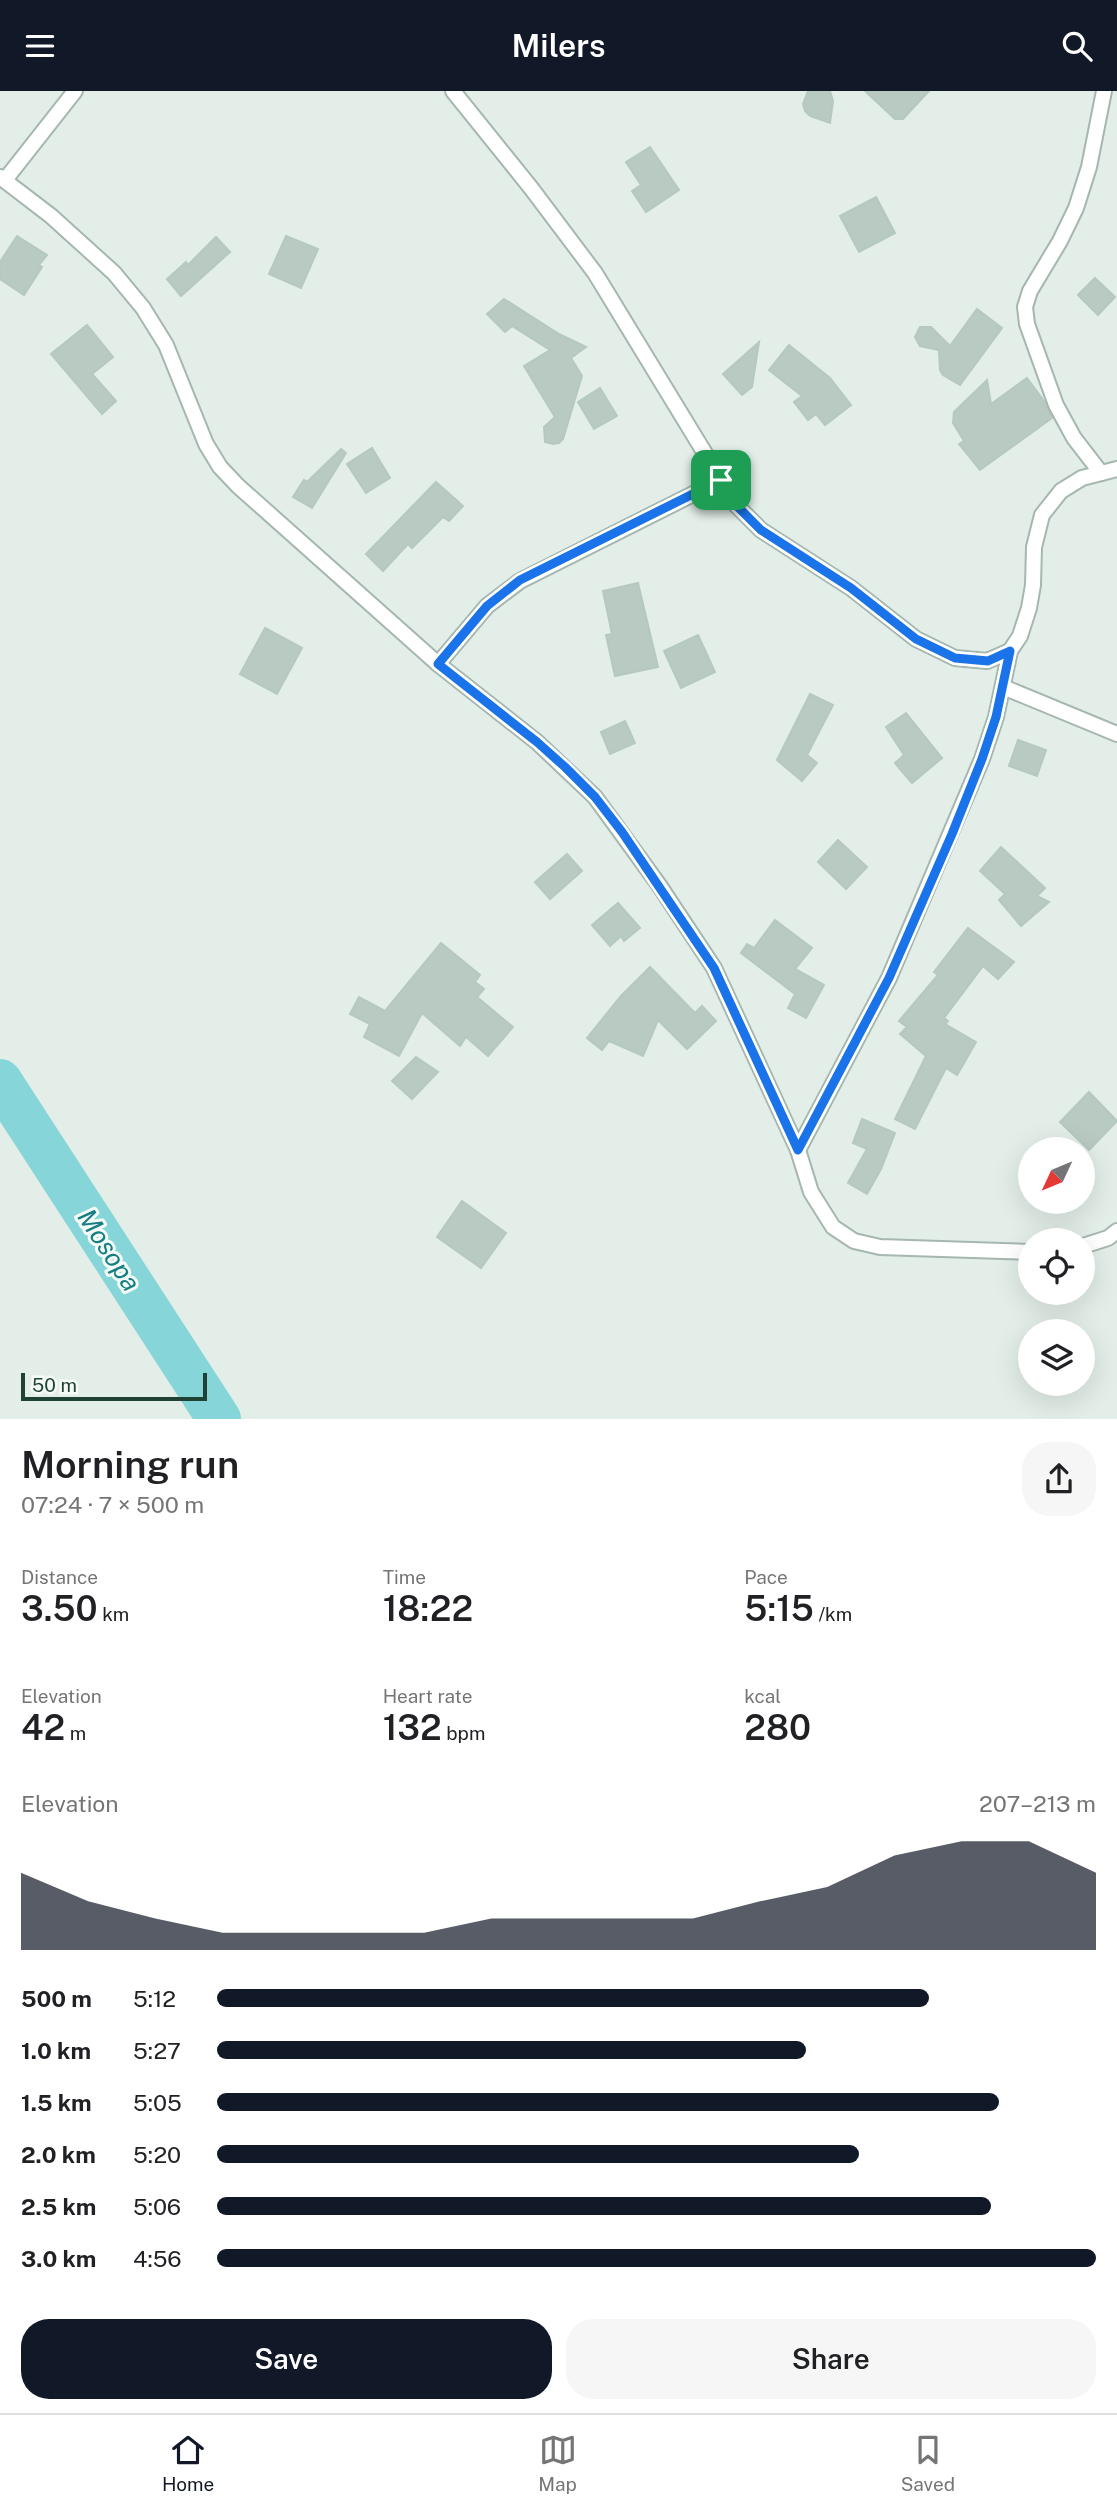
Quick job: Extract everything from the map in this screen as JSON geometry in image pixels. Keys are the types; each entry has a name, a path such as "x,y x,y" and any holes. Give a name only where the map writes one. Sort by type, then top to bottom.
{"lane":[{"path":"75,91 2,178 51,216 114,273 143,308 166,345 206,444 220,467 268,515 438,664 537,742 595,797 622,832 714,968 798,1150 811,1192 833,1227 854,1241 880,1247 1018,1252"},
{"path":"453,91 595,273 737,506 761,530 851,588 916,639 955,658 988,661 1010,651"},
{"path":"1101,473 1073,439 1056,405 1027,324 1025,307 1030,291 1076,208 1089,167 1104,91"},
{"path":"798,1150 889,978 982,759 1003,687 1010,651 1020,636 1029,608 1033,585 1034,547 1042,515 1060,491 1082,478 1117,469"},
{"path":"438,664 487,606 520,580 721,480"},
{"path":"1003,687 1117,734"},
{"path":"1095,1242 1108,1238 1117,1231"}],"building":[{"path":"808,91 830,91 833,101 830,123 810,116 805,111 803,104"},
{"path":"865,91 929,91 903,119 895,119"},
{"path":"650,147 679,190 646,212 632,191 641,185 626,162"},
{"path":"876,197 895,233 859,252 840,216"},
{"path":"17,236 47,255 24,295 0,279 0,262"},
{"path":"286,236 318,249 301,288 269,274"},
{"path":"216,237 230,252 181,296 167,279 186,262 188,265"},
{"path":"1095,278 1115,297 1098,315 1078,295"},
{"path":"504,299 559,334 586,347 571,358 582,376 563,439 559,443 545,442 544,427 555,417 524,366 550,350 512,326 505,332 487,314"},
{"path":"977,309 1002,328 960,385 943,375 940,370 939,350 920,346 915,337 920,327 931,327 950,346"},
{"path":"87,325 113,357 92,374 116,401 102,414 51,354"},
{"path":"759,342 752,387 742,395 723,374"},
{"path":"789,345 830,378 851,405 825,425 816,414 808,420 794,402 802,396 769,370"},
{"path":"1027,378 1044,401 1052,418 980,470 959,444 964,441 953,423 954,412 987,380 991,404"},
{"path":"600,388 617,416 594,429 578,402"},
{"path":"372,448 390,478 366,493 347,464"},
{"path":"341,449 346,453 312,508 293,497 304,480 307,482"},
{"path":"436,482 463,506 449,521 443,517 412,548 408,544 383,571 366,554"},
{"path":"638,583 658,667 615,676 606,635 612,634 603,591"},
{"path":"265,628 302,648 277,694 240,674"},
{"path":"698,635 715,672 681,688 664,651"},
{"path":"810,694 833,705 807,755 817,763 802,781 777,760"},
{"path":"906,713 942,758 912,783 895,763 904,755 886,727"},
{"path":"625,721 635,743 610,754 601,732"},
{"path":"1018,740 1046,750 1037,776 1009,766"},
{"path":"838,840 867,867 846,889 818,862"},
{"path":"1001,847 1045,888 1037,896 1049,902 1021,926 999,900 1005,894 980,871"},
{"path":"567,854 582,871 550,899 535,882"},
{"path":"618,903 640,928 624,941 621,936 610,946 592,925"},
{"path":"775,920 812,948 795,969 824,985 806,1018 788,1008 795,994 741,953 747,944 754,948"},
{"path":"968,928 1014,962 998,979 983,966 944,1018 948,1021 945,1024 976,1042 957,1075 946,1068 915,1129 895,1119 926,1056 900,1034 907,1027 899,1021 938,975 934,972"},
{"path":"441,943 480,975 475,982 484,989 477,997 513,1027 488,1056 466,1037 460,1046 422,1013 399,1056 364,1037 370,1024 350,1014 359,997 385,1011"},
{"path":"650,967 695,1013 702,1006 716,1021 687,1049 658,1020 643,1056 609,1041 602,1050 587,1038 621,996"},
{"path":"416,1057 438,1072 412,1099 392,1081"},
{"path":"1089,1092 1117,1121 1096,1143 1096,1137 1076,1137 1060,1122"},
{"path":"862,1119 895,1133 881,1169 867,1194 848,1183 867,1149 853,1143"},
{"path":"462,1201 506,1233 481,1268 437,1237"}],"waterway":[{"name":"Mosopa","path":"0,1081 219,1419"}],"route":[{"path":"721,480 737,506 761,530 851,588 916,639 955,658 988,661 1010,651 996,717 952,834 889,978 798,1150 714,968 622,832 595,797 565,767 438,664 487,606 520,580 721,480"}]}
